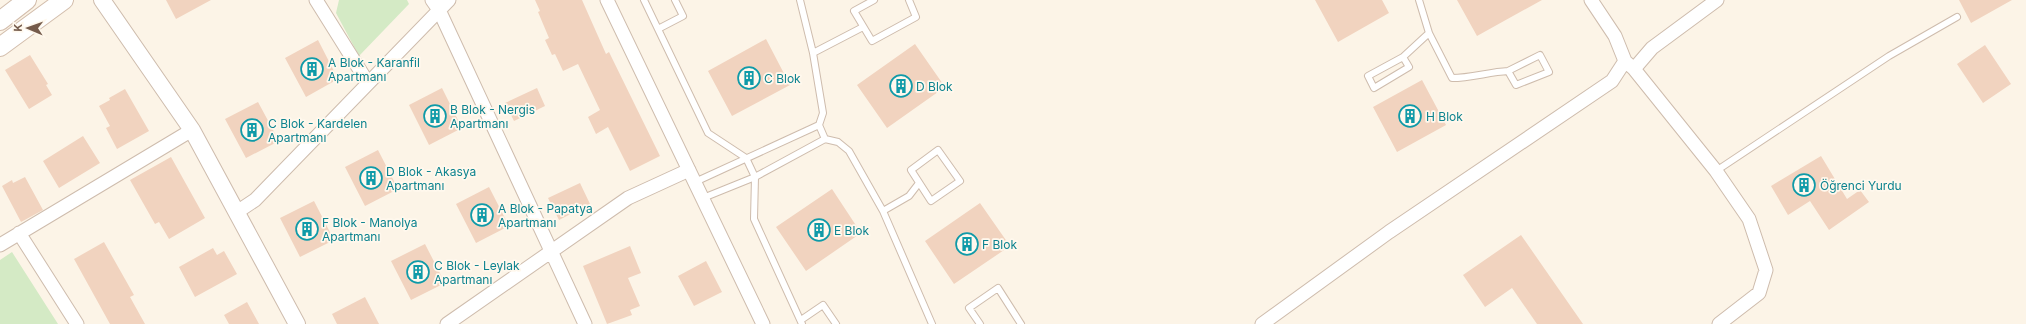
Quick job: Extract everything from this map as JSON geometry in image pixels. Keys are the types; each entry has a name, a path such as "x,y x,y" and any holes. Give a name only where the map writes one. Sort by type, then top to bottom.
{"main road":[{"path":"0,21 27,0"},
{"path":"0,47 64,0"}],"street":[{"path":"102,0 192,130 297,324"},
{"path":"316,0 368,83"},
{"path":"237,212 255,200 368,83 436,5 449,0"},
{"path":"607,0 763,324"},
{"path":"1591,0 1615,36 1630,65 1716,171 1749,219 1766,270 1759,293 1719,324"},
{"path":"1262,324 1389,232 1612,81 1652,48 1718,0"},
{"path":"436,5 585,324"},
{"path":"0,245 192,130"},
{"path":"447,324 628,198 692,176"},
{"path":"19,233 77,324"}],"lane":[{"path":"644,0 708,133 746,158 755,177 754,219 801,322 823,305 836,324"},
{"path":"658,29 683,16 675,0"},
{"path":"800,0 813,53 823,113 819,125 825,139"},
{"path":"874,0 854,11 872,41 916,17 909,0"},
{"path":"1419,0 1429,33 1452,78 1469,78 1486,73 1508,71 1540,55 1549,72 1516,85 1508,71"},
{"path":"1716,171 1889,56 1957,17"},
{"path":"813,53 863,27"},
{"path":"1403,57 1409,67 1374,88 1368,76 1403,57 1429,33"},
{"path":"692,176 746,158 819,125"},
{"path":"703,198 755,177 825,139 838,142 849,151 883,211 932,324"},
{"path":"938,150 960,181 931,201 919,183 911,170 938,150"},
{"path":"883,211 909,196 919,183"},
{"path":"980,324 969,308 998,288 1021,324"}],"green space":[{"path":"339,0 407,0 409,4 359,56 336,13"},
{"path":"12,252 58,324 0,324 0,260"}],"building":[{"path":"166,0 211,0 176,19"},
{"path":"535,0 582,0 606,54 609,52 660,156 630,171 608,127 596,134 588,117 600,110 578,64 563,71 555,54 552,55 545,40 549,38 538,12 540,11"},
{"path":"1315,0 1382,0 1389,13 1338,42"},
{"path":"1457,0 1542,0 1477,36"},
{"path":"1959,0 2012,0 1971,23"},
{"name":"C Blok","path":"766,39 790,85 732,116 708,71"},
{"name":"A Blok - Karanfil Apartmanı","path":"318,40 338,79 306,97 285,58"},
{"name":"D Blok","path":"915,44 945,87 887,128 857,85"},
{"path":"1985,45 2011,84 1983,103 1957,64"},
{"path":"30,55 48,84 46,85 52,95 29,109 5,70"},
{"name":"H Blok","path":"1422,80 1446,125 1397,152 1373,107"},
{"name":"B Blok - Nergis Apartmanı","path":"442,88 462,128 429,145 409,105"},
{"path":"537,88 545,106 514,121 505,103"},
{"path":"125,89 149,131 117,149 106,128 110,126 99,106 110,100 109,98"},
{"name":"C Blok - Kardelen Apartmanı","path":"258,102 279,141 246,158 225,119"},
{"path":"83,136 100,163 59,188 43,161"},
{"name":"D Blok - Akasya Apartmanı","path":"378,150 398,189 365,206 345,167"},
{"path":"1821,156 1847,199 1860,190 1869,202 1829,230 1810,201 1788,215 1771,186"},
{"path":"171,157 205,218 169,239 159,222 155,224 130,180"},
{"path":"25,177 43,210 21,222 2,186 12,180 13,183"},
{"path":"580,183 590,204 559,220 548,198"},
{"name":"A Blok - Papatya Apartmanı","path":"489,187 509,226 476,243 456,204"},
{"name":"E Blok","path":"832,189 861,233 806,271 776,227"},
{"name":"F Blok - Manolya Apartmanı","path":"314,201 334,240 300,257 280,218"},
{"name":"F Blok","path":"980,203 1010,246 954,284 925,241"},
{"path":"1521,235 1583,324 1537,324 1512,288 1485,307 1463,275"},
{"path":"104,242 134,295 130,297 145,324 110,324 74,259"},
{"name":"C Blok - Leylak Apartmanı","path":"425,244 445,283 411,300 391,261"},
{"path":"630,246 641,273 628,278 640,306 630,310 632,315 607,324 583,266"},
{"path":"213,248 217,255 224,251 237,274 195,297 179,267"},
{"path":"706,261 722,292 694,306 678,276"},
{"path":"365,297 379,324 337,324 332,314"},
{"path":"247,302 259,324 229,324 224,315"}],"place":[{"name":"A Blok - Karanfil Apartmanı","path":"312,69"},
{"name":"C Blok","path":"749,78"},
{"name":"D Blok","path":"901,86"},
{"name":"B Blok - Nergis Apartmanı","path":"435,116"},
{"name":"H Blok","path":"1410,116"},
{"name":"C Blok - Kardelen Apartmanı","path":"252,130"},
{"name":"D Blok - Akasya Apartmanı","path":"371,178"},
{"name":"Öğrenci Yurdu","path":"1804,185"},
{"name":"A Blok - Papatya Apartmanı","path":"482,215"},
{"name":"F Blok - Manolya Apartmanı","path":"307,229"},
{"name":"E Blok","path":"819,230"},
{"name":"F Blok","path":"967,244"},
{"name":"C Blok - Leylak Apartmanı","path":"418,272"}]}
